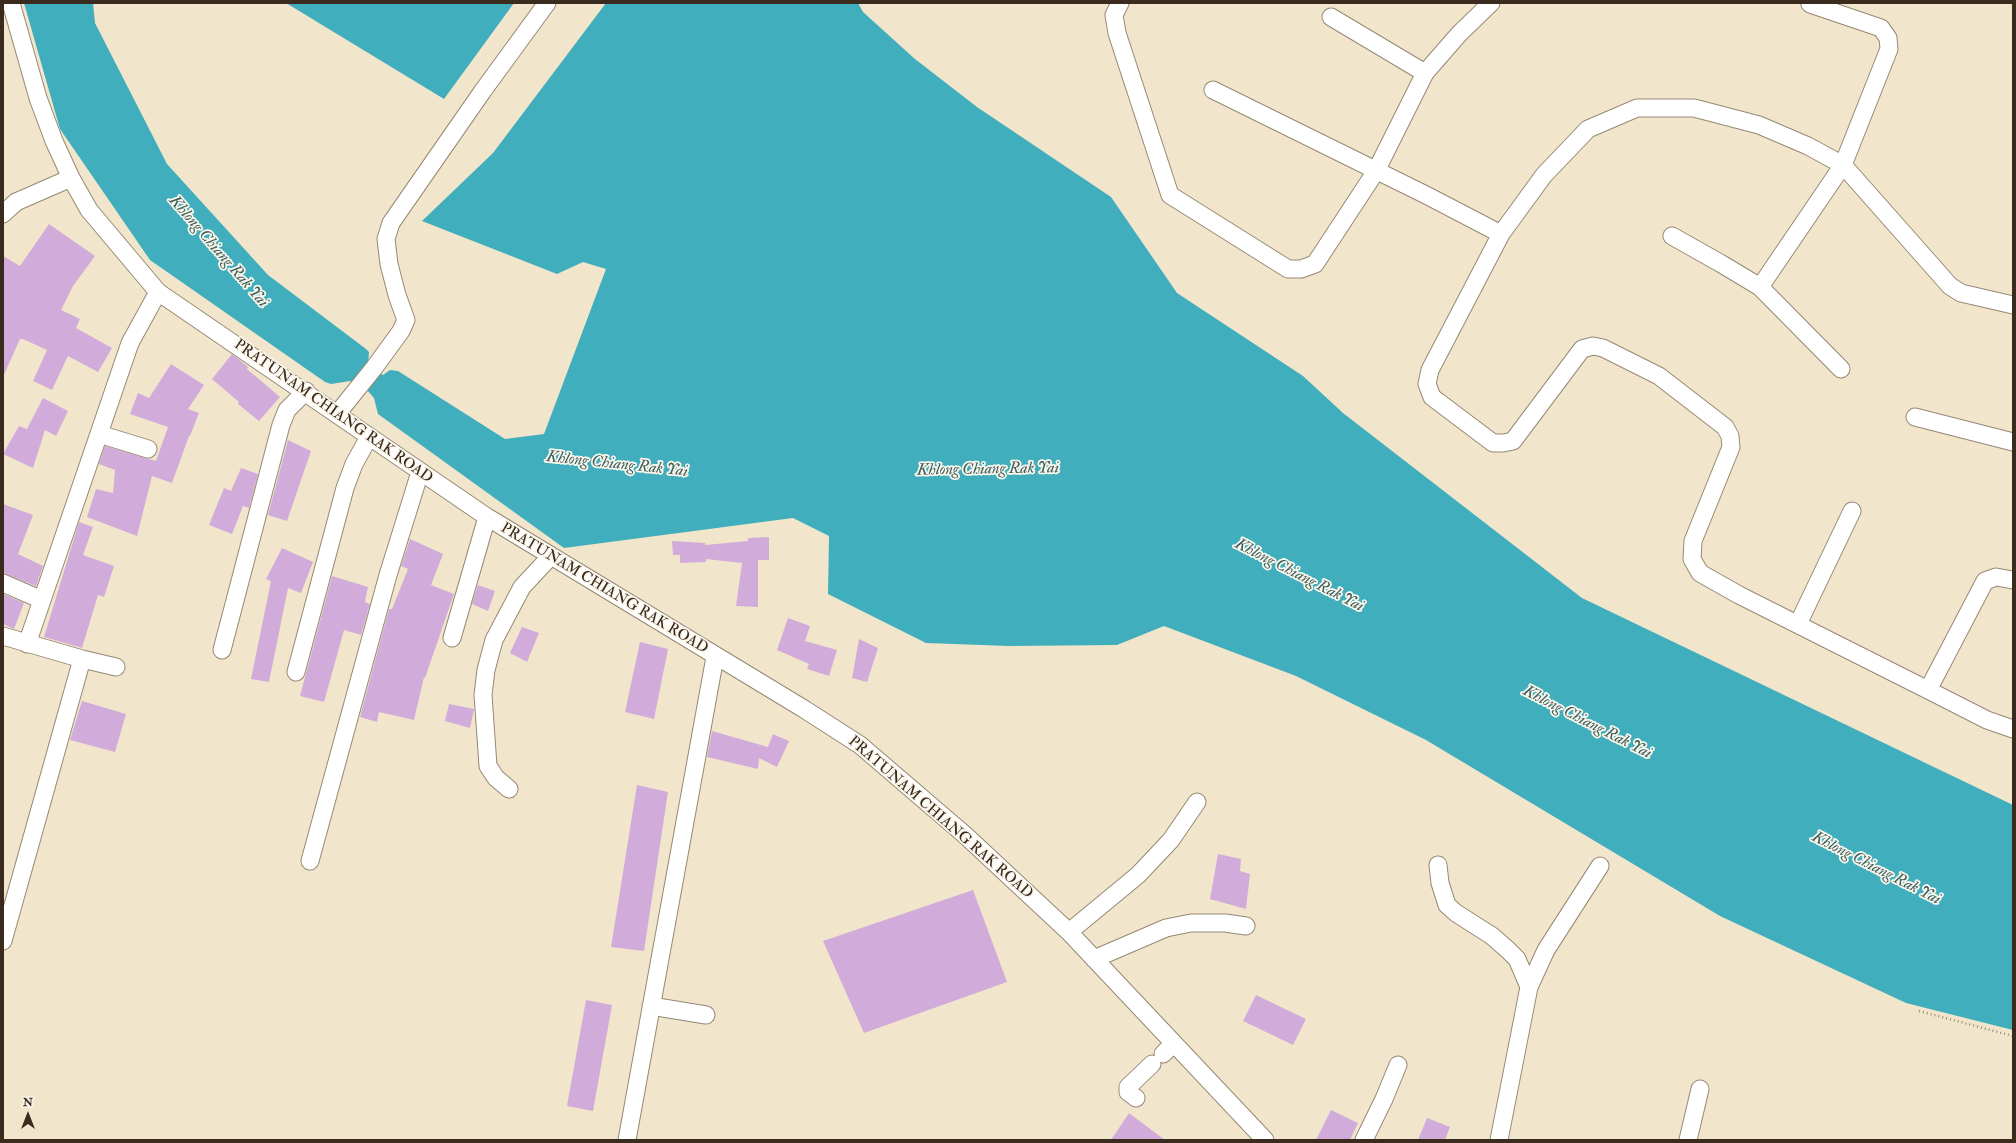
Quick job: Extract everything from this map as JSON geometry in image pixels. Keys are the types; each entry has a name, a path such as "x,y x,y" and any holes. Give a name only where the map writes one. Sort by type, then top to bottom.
{"street":[{"name":"PRATUNAM CHIANG RAK ROAD","path":"11,3 38,98 70,178 89,210 158,292 306,391 369,437 487,517 715,657 804,709 860,745 965,835 1069,932 1094,959 1163,1054 1265,1140"},
{"path":"337,414 360,388 401,331 406,320 397,295 389,264 386,239 391,223 482,92 547,3"},
{"path":"1120,3 1114,15 1117,33 1170,195 1288,269 1301,270 1315,264 1376,171 1425,73 1459,34 1491,3"},
{"path":"1760,287 1771,268 1843,164 1889,49 1888,38 1881,28 1810,4"},
{"path":"1331,17 1425,73"},
{"path":"1213,90 1426,195 1501,234"},
{"path":"2013,305 1961,293 1950,286 1843,164 1808,146 1759,125 1694,108 1637,108 1588,130 1544,175 1501,234 1430,370 1427,384 1432,397 1493,443 1503,443 1513,441 1582,349 1593,346 1603,348 1659,376 1725,427 1730,436 1731,447 1693,541 1692,559 1700,573 1739,596 1798,624 1987,720 2013,729"},
{"path":"3,214 16,202 70,178"},
{"path":"1672,236 1760,287 1840,369"},
{"path":"27,644 130,343 158,292"},
{"path":"222,650 280,425 287,410 306,391"},
{"path":"1915,417 2013,442"},
{"path":"99,434 148,450"},
{"path":"296,672 345,488 354,464 369,437"},
{"path":"310,861 388,574 420,472"},
{"path":"1798,624 1852,511"},
{"path":"452,638 487,517"},
{"path":"509,789 496,778 488,766 483,695 486,670 494,640 522,587 550,557"},
{"path":"1928,690 1985,581 1996,577 2013,580"},
{"path":"3,583 42,600"},
{"path":"3,636 27,644 116,667"},
{"path":"627,1140 715,657"},
{"path":"3,941 82,658"},
{"path":"1069,932 1138,875 1171,840 1198,802"},
{"path":"1438,865 1440,883 1447,905 1456,913 1492,936 1517,959 1529,987"},
{"path":"1499,1140 1529,987 1546,950 1600,866"},
{"path":"1094,959 1166,928 1191,923 1225,923 1246,926"},
{"path":"651,1006 706,1015"},
{"path":"1136,1098 1128,1092 1128,1086 1163,1054"},
{"path":"1364,1140 1384,1099 1398,1065"},
{"path":"1688,1140 1700,1089"}],"path":[{"path":"1919,1011 2013,1036"}],"water":[{"name":"Khlong Chiang Rak Yai","path":"24,3 93,3 95,23 167,164 268,275 366,349 369,352 368,365 383,375 390,370 398,371 505,439 544,434 606,269 583,262 557,274 422,221 493,153 606,3 858,3 863,12 915,59 977,107 1111,197 1177,293 1303,376 1343,413 1582,598 2013,805 2013,1030 1906,1003 1720,916 1426,740 1296,676 1164,626 1117,645 1009,646 926,643 828,594 829,536 793,518 564,548 378,414 374,398 367,390 350,381 331,384 325,382 150,260 60,129"},
{"path":"286,3 514,3 444,99"}],"building":[{"path":"49,224 95,256 73,286 61,310 80,319 76,328 112,348 98,372 68,356 52,390 33,381 47,350 23,339 20,339 3,377 3,256 20,266"},
{"path":"232,354 280,397 259,421 238,404 239,402 212,379"},
{"path":"171,364 204,385 188,409 199,413 172,483 152,476 137,536 87,517 96,489 113,493 115,470 99,464 105,446 156,461 168,427 130,414 138,393 149,398"},
{"path":"43,398 68,411 56,436 45,430 33,468 3,454 19,426 27,429"},
{"path":"288,440 311,451 287,521 268,515"},
{"path":"241,468 258,474 249,508 243,506 232,534 209,525 224,488 231,491"},
{"path":"3,504 33,515 18,554 43,566 36,586 3,573"},
{"path":"79,522 93,527 83,555 114,566 104,597 98,595 82,648 44,637"},
{"path":"769,537 769,560 758,560 758,607 736,606 742,563 706,559 706,562 680,563 680,555 673,555 672,541 705,543 705,545 748,541 748,538"},
{"path":"410,539 443,554 431,585 454,594 425,678 424,677 414,720 379,712 377,722 360,717 389,609 392,609 408,569 401,566"},
{"path":"282,548 313,562 301,593 288,588 269,682 251,679 271,581 266,579"},
{"path":"332,576 368,587 365,602 370,604 361,635 344,630 324,702 300,696"},
{"path":"478,585 495,591 488,611 472,604"},
{"path":"3,594 24,603 14,629 3,624"},
{"path":"788,618 810,626 805,641 837,650 829,676 807,669 809,664 777,650"},
{"path":"522,627 539,633 527,662 510,653"},
{"path":"859,639 878,648 867,682 852,678"},
{"path":"640,642 668,649 654,719 625,712"},
{"path":"82,701 126,714 115,752 70,740"},
{"path":"449,704 474,709 470,728 445,721"},
{"path":"712,731 768,747 773,734 789,741 777,767 759,758 758,769 707,757"},
{"path":"637,785 668,792 644,951 611,947"},
{"path":"1218,854 1241,859 1240,871 1250,874 1246,909 1210,899"},
{"path":"973,890 1007,982 864,1033 823,941"},
{"path":"1256,995 1306,1019 1293,1045 1243,1021"},
{"path":"586,1000 612,1005 593,1111 567,1106"},
{"path":"1331,1110 1358,1123 1350,1140 1316,1140"},
{"path":"1129,1113 1165,1140 1111,1140"},
{"path":"1427,1118 1450,1127 1445,1140 1418,1140"}]}
